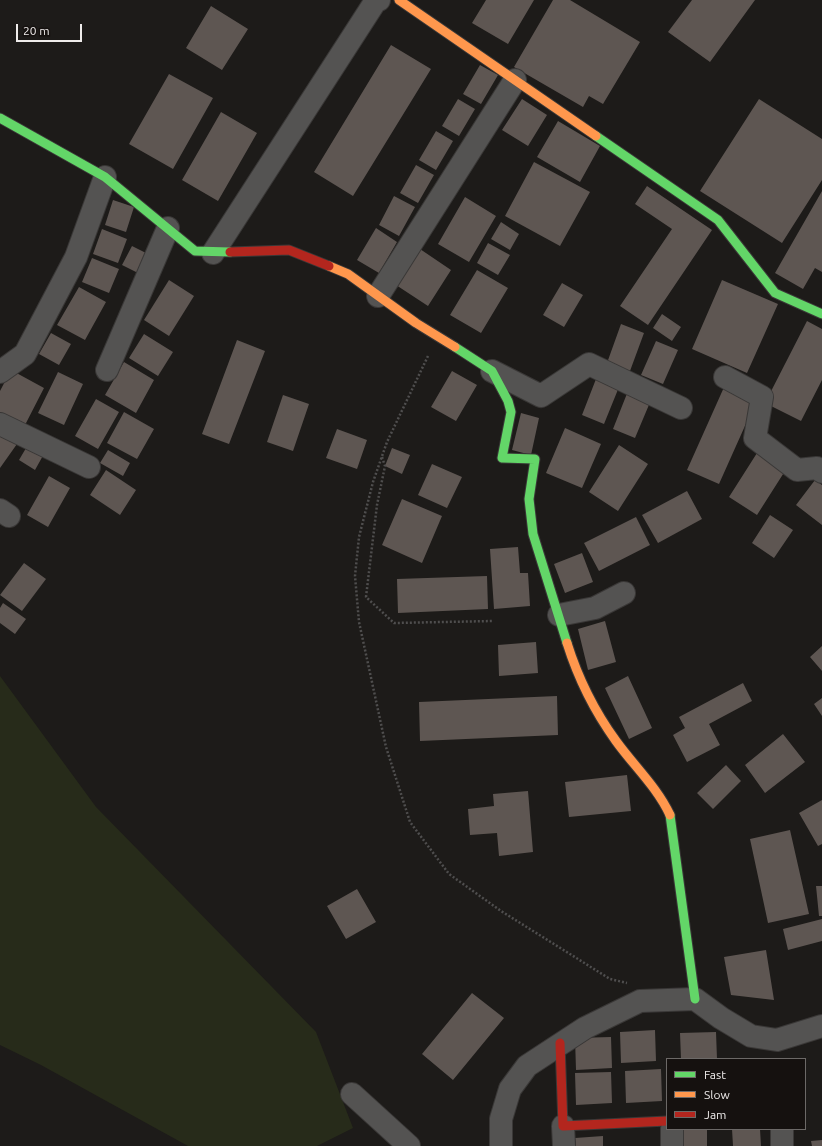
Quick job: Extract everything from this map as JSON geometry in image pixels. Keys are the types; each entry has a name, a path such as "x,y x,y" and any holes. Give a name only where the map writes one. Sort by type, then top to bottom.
{"street":[{"path":"213,253 375,2 379,0"},
{"path":"399,0 718,220 774,293 822,314"},
{"path":"378,296 515,80"},
{"path":"0,118 105,177 195,251 213,253 289,250 348,274 416,324 492,371 540,396 589,364 681,408"},
{"path":"0,372 26,354 76,257 105,177"},
{"path":"107,370 168,228"},
{"path":"492,371 508,401 511,412 502,458 535,459 530,499 533,534 573,661 592,703 616,741 662,798 672,818 695,999"},
{"path":"725,377 762,397 755,438 798,470 817,468 822,472"},
{"path":"0,424 89,467"},
{"path":"559,615 595,608 624,593"},
{"path":"501,1146 502,1119 510,1089 527,1066 585,1028 640,1001 695,999 721,1018 778,1050 822,1026"},
{"path":"560,1043 564,1136 666,1121"},
{"path":"352,1094 409,1146"},
{"path":"672,1130 672,1146"},
{"path":"782,1130 782,1146"}],"path":[{"path":"429,355 382,456 373,482 359,536 355,576 358,622 386,747 410,822 449,874 501,911 610,979 634,984"},
{"path":"382,456 385,466 377,505 366,597 394,623 493,620"}],"green space":[{"path":"0,676 96,807 316,1032 353,1128 317,1146 188,1146 41,1065 0,1045"}],"building":[{"path":"486,0 534,0 508,44 472,23"},
{"path":"553,0 570,0 640,42 603,104 589,96 583,107 514,67"},
{"path":"692,0 755,0 710,62 668,32"},
{"path":"211,6 248,29 222,70 186,48"},
{"path":"391,45 431,69 353,196 314,172"},
{"path":"480,65 498,75 481,104 463,94"},
{"path":"169,74 213,98 173,169 129,144"},
{"path":"458,99 475,109 459,136 442,126"},
{"path":"522,99 547,115 528,146 502,130"},
{"path":"759,99 822,139 822,180 782,243 700,191"},
{"path":"221,112 257,133 218,201 182,180"},
{"path":"558,121 600,146 580,182 537,157"},
{"path":"436,131 453,141 436,170 419,160"},
{"path":"534,162 590,192 560,246 505,216"},
{"path":"416,165 434,175 418,203 400,193"},
{"path":"647,186 712,230 648,325 620,306 672,229 635,204"},
{"path":"822,191 822,272 815,268 803,289 775,273"},
{"path":"394,196 415,207 399,236 379,225"},
{"path":"465,197 496,216 469,262 438,244"},
{"path":"113,200 134,207 126,232 105,225"},
{"path":"501,222 519,234 510,250 491,239"},
{"path":"376,228 397,242 379,273 357,260"},
{"path":"102,229 127,239 118,263 93,254"},
{"path":"488,243 510,255 498,275 477,263"},
{"path":"132,246 150,255 140,274 122,265"},
{"path":"420,249 451,270 428,306 396,285"},
{"path":"92,258 119,269 109,293 82,282"},
{"path":"477,270 508,288 481,333 450,315"},
{"path":"169,280 194,296 169,336 144,320"},
{"path":"722,280 778,304 747,373 692,349"},
{"path":"562,283 583,295 564,327 543,315"},
{"path":"79,287 106,302 85,340 57,325"},
{"path":"662,314 681,327 672,341 653,328"},
{"path":"807,321 822,329 822,380 801,421 765,403"},
{"path":"621,324 644,333 630,371 607,363"},
{"path":"51,333 71,344 59,365 39,354"},
{"path":"144,334 173,352 158,376 129,358"},
{"path":"237,340 265,351 229,444 202,434"},
{"path":"656,341 678,350 663,384 641,375"},
{"path":"124,362 154,380 136,413 105,395"},
{"path":"11,370 44,388 25,425 0,412 0,391"},
{"path":"452,371 477,385 456,421 431,407"},
{"path":"58,372 83,384 64,425 38,413"},
{"path":"596,379 619,387 604,424 582,415"},
{"path":"725,385 757,399 719,484 687,470"},
{"path":"628,391 651,400 635,438 613,429"},
{"path":"283,395 309,404 293,451 267,442"},
{"path":"96,399 119,412 98,449 75,436"},
{"path":"124,412 154,429 137,459 107,443"},
{"path":"521,413 539,418 531,455 512,450"},
{"path":"565,428 601,444 582,488 546,473"},
{"path":"337,429 367,440 357,469 326,458"},
{"path":"0,432 17,444 0,468"},
{"path":"29,443 45,452 35,470 19,460"},
{"path":"619,445 648,464 618,511 589,492"},
{"path":"392,448 410,455 402,474 385,466"},
{"path":"108,450 130,463 123,476 100,463"},
{"path":"757,453 785,471 757,515 729,497"},
{"path":"432,464 462,477 447,508 418,495"},
{"path":"106,470 136,490 120,515 90,495"},
{"path":"49,476 70,488 48,527 27,515"},
{"path":"815,480 822,485 822,525 796,505"},
{"path":"687,491 702,519 658,543 642,515"},
{"path":"402,499 442,516 422,563 382,545"},
{"path":"770,515 793,530 774,558 752,543"},
{"path":"636,517 650,545 599,571 584,543"},
{"path":"518,547 520,573 528,573 530,606 494,609 490,549"},
{"path":"582,553 593,582 565,593 554,564"},
{"path":"24,563 46,579 22,611 0,595"},
{"path":"487,576 488,609 398,613 397,579"},
{"path":"3,603 26,619 15,634 0,623 0,608"},
{"path":"605,621 616,662 588,670 578,629"},
{"path":"536,642 538,673 499,676 498,645"},
{"path":"822,646 822,671 810,657"},
{"path":"628,676 652,728 629,739 605,688"},
{"path":"743,683 752,701 709,724 720,745 687,762 673,735 685,728 679,717"},
{"path":"557,696 558,735 420,741 419,702"},
{"path":"822,698 822,716 814,704"},
{"path":"783,734 805,762 765,793 745,765"},
{"path":"726,765 741,781 713,809 697,793"},
{"path":"627,775 631,811 569,817 565,782"},
{"path":"528,791 533,852 499,856 497,833 470,835 468,809 494,806 493,794"},
{"path":"822,800 822,844 818,846 799,813"},
{"path":"790,830 809,914 768,923 750,839"},
{"path":"816,886 822,886 822,916 819,916"},
{"path":"357,889 376,922 346,939 327,906"},
{"path":"822,919 822,941 788,950 783,929"},
{"path":"766,950 774,1000 731,995 724,957"},
{"path":"472,993 504,1018 453,1080 422,1054"},
{"path":"655,1030 656,1061 621,1063 620,1032"},
{"path":"716,1032 717,1058 681,1058 680,1033"},
{"path":"611,1037 612,1068 576,1070 575,1038"},
{"path":"661,1069 662,1101 626,1103 625,1071"},
{"path":"611,1072 612,1103 576,1105 575,1073"},
{"path":"679,1130 707,1130 707,1146 680,1146"},
{"path":"732,1130 760,1130 761,1146 733,1146"},
{"path":"603,1136 603,1146 576,1146 575,1138"},
{"path":"822,1140 822,1146 812,1146 811,1141"}],"traffic: fast":[{"path":"0,118 105,177 195,251 230,252"},
{"path":"596,136 718,220 775,293 822,314"},
{"path":"455,347 492,371 508,401 511,412 502,458 535,459 529,499 533,534 567,643"},
{"path":"670,815 695,999"}],"traffic: slow":[{"path":"399,0 596,136"},
{"path":"329,266 348,274 416,323 455,347"},
{"path":"567,643 582,682 601,718 616,741 659,795 670,815"}],"traffic: jam":[{"path":"230,252 289,250 329,266"},
{"path":"560,1043 563,1126 666,1121"}]}
